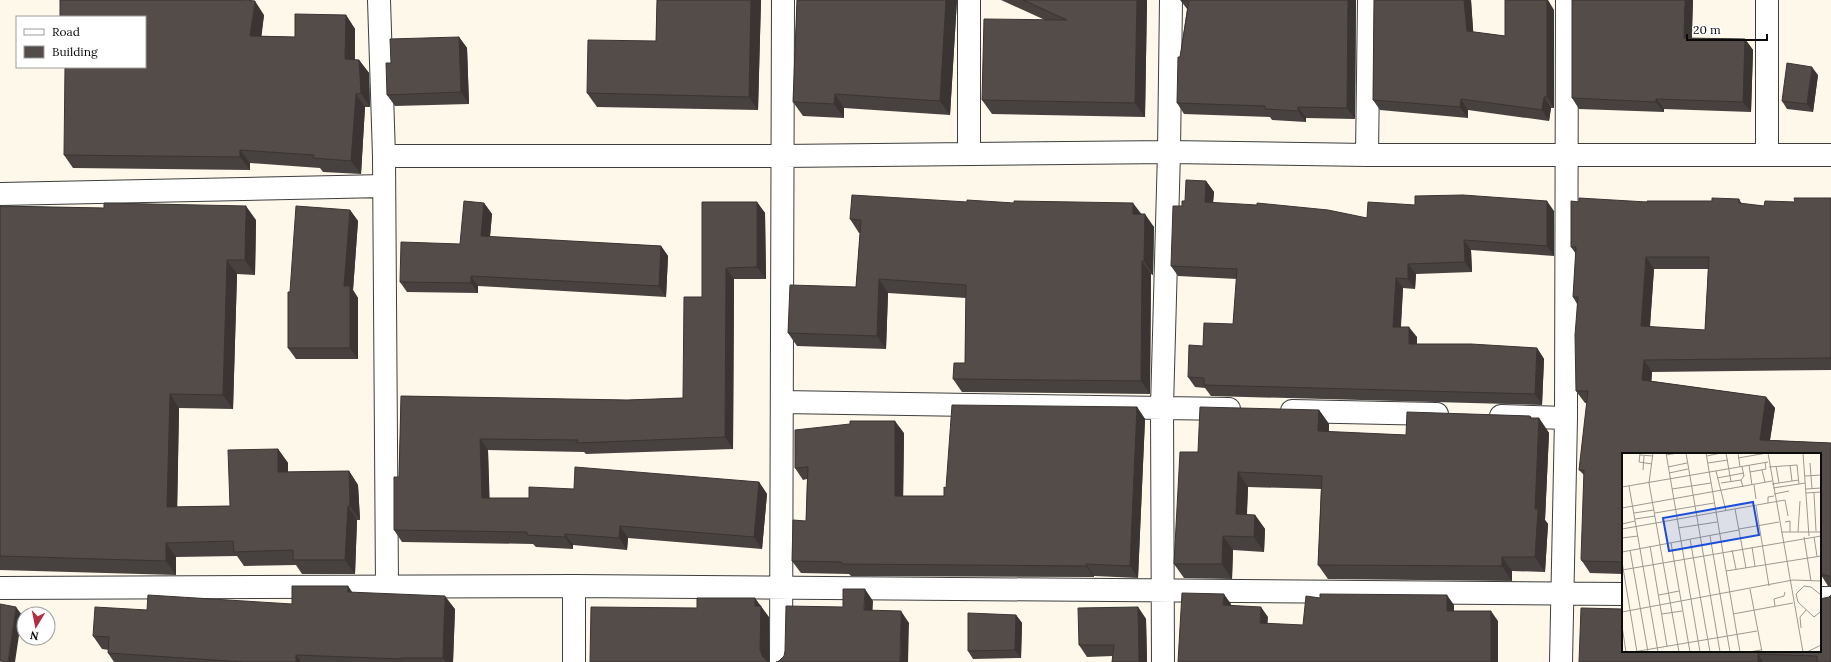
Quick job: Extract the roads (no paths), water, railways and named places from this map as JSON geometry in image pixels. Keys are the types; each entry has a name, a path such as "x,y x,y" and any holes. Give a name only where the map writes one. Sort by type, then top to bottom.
{"street":[{"path":"378,0 384,156 387,587"},
{"path":"781,662 783,0"},
{"path":"969,0 969,154"},
{"path":"1163,662 1164,591 1162,407 1169,152 1171,0"},
{"path":"1368,155 1369,0"},
{"path":"1561,662 1566,418 1567,0"},
{"path":"1767,0 1767,155"},
{"path":"384,156 782,156 1169,152 1368,155 1831,155"},
{"path":"0,194 384,186"},
{"path":"782,402 1249,409"},
{"path":"1273,410 1455,415"},
{"path":"1479,416 1566,418"},
{"path":"574,586 574,662"},
{"path":"0,588 574,586 1622,594"}]}
